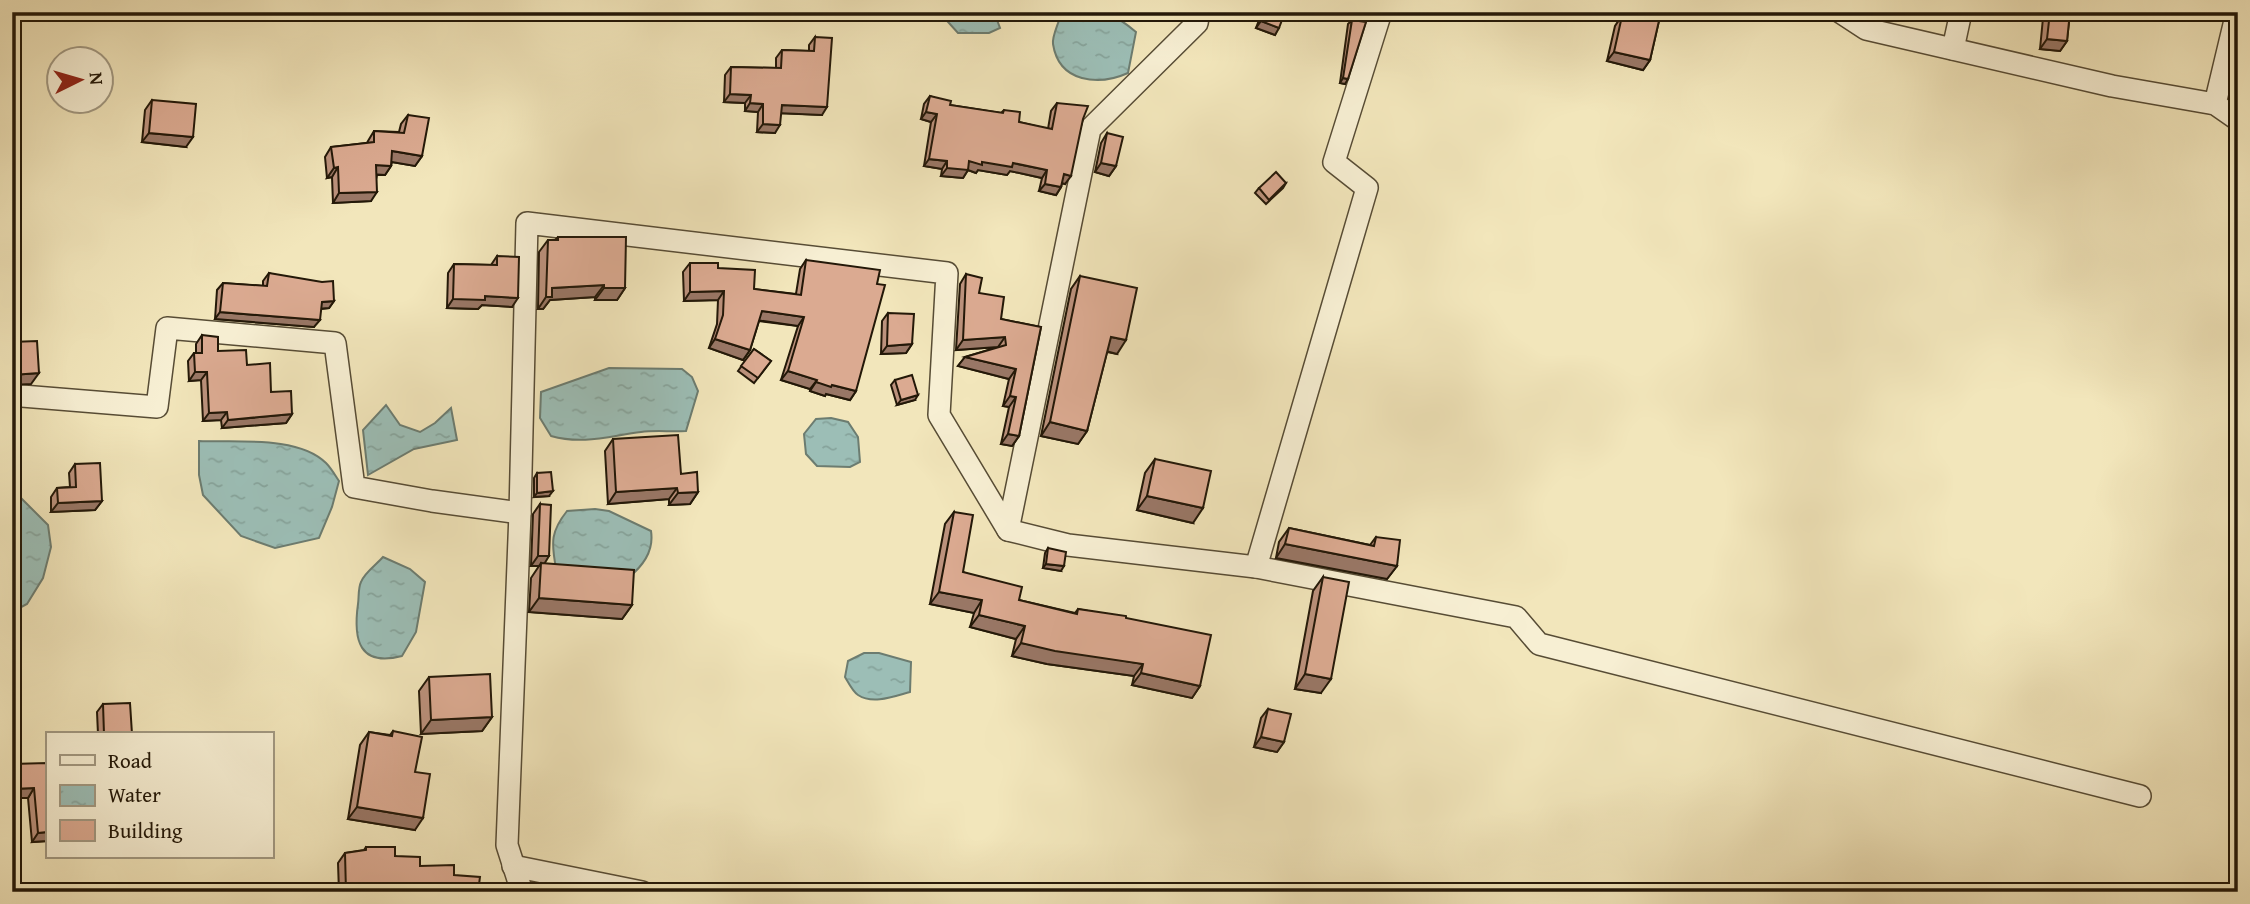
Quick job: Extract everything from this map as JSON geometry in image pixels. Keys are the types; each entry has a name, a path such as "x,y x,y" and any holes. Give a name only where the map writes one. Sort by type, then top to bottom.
{"street":[{"path":"1008,530 1090,130 1197,23 1199,12"},
{"path":"1256,567 1367,188 1334,162 1381,12"},
{"path":"1840,12 1866,29 2112,86 2215,104 2238,120"},
{"path":"1953,49 1961,12"},
{"path":"2215,104 2237,12"},
{"path":"522,892 507,845 520,513 527,223 947,273 939,415 1008,530 1068,545 1256,567 1516,617 1539,644 2140,796"},
{"path":"22,396 157,407 167,328 335,343 354,487 520,513"},
{"path":"513,866 642,892"}],"water":[{"path":"939,12 994,12 1000,28 989,33 958,33"},
{"path":"1069,12 1105,13 1119,19 1136,32 1128,73 1093,80 1072,74 1063,67 1053,41 1060,17"},
{"path":"609,368 682,369 692,377 698,391 686,431 646,431 585,440 551,436 540,418 541,392"},
{"path":"386,405 400,425 420,432 451,408 457,440 414,449 368,475 363,430"},
{"path":"831,418 848,422 858,437 860,462 850,467 817,466 806,454 804,434 816,419"},
{"path":"199,441 283,444 314,454 326,463 339,481 319,538 275,548 241,536 203,495 199,475"},
{"path":"12,492 48,525 51,547 43,578 27,604 12,612"},
{"path":"567,511 609,511 651,531 651,545 647,557 629,577 556,568 554,537 562,518"},
{"path":"383,557 410,569 425,582 416,632 402,656 376,658 362,648 358,639 357,617 360,584"},
{"path":"864,653 879,653 911,662 910,692 877,699 856,694 845,677 848,661"}],"building":[{"path":"1264,12 1285,12 1279,28 1261,21"},
{"path":"1627,12 1661,12 1650,60 1614,52 1622,16 1626,17"},
{"path":"2050,12 2070,12 2067,41 2047,39"},
{"path":"1352,20 1366,22 1348,79 1343,78"},
{"path":"815,37 832,38 827,107 782,105 780,125 763,124 763,104 750,103 751,95 730,94 731,67 781,68 782,50 814,51"},
{"path":"930,96 951,101 950,105 1003,113 1004,110 1020,112 1019,122 1052,129 1057,103 1088,106 1071,176 1064,174 1061,187 1045,184 1047,170 1013,163 1012,167 982,162 982,165 969,161 968,170 947,168 947,161 929,159 937,114 926,112"},
{"path":"152,100 196,104 193,137 149,133"},
{"path":"408,115 429,118 422,156 392,151 391,166 376,165 377,192 339,193 338,167 334,168 331,147 374,142 374,131 404,133"},
{"path":"1107,133 1123,137 1116,166 1101,163"},
{"path":"1276,172 1286,183 1269,200 1259,188"},
{"path":"558,237 626,237 625,288 604,288 604,285 552,288 552,297 546,297 548,240 558,240"},
{"path":"497,256 519,257 518,298 485,296 485,300 453,299 454,264 497,265"},
{"path":"806,260 880,270 877,284 885,285 856,391 832,385 831,387 788,371 804,317 762,311 750,350 715,339 723,315 724,291 690,292 690,263 718,263 718,268 755,270 754,289 801,295"},
{"path":"269,273 322,282 333,281 334,301 322,302 320,320 220,312 223,283 267,286"},
{"path":"966,274 982,278 979,293 1004,297 1001,319 1041,327 1019,436 1008,434 1016,397 1010,396 1016,369 965,357 1006,345 1005,337 963,340"},
{"path":"1080,276 1137,288 1126,340 1111,337 1087,431 1050,422"},
{"path":"888,313 914,314 912,344 887,346"},
{"path":"202,335 218,337 218,351 246,350 247,365 270,363 271,392 291,391 292,414 228,420 227,412 209,413 207,372 195,372 194,353 202,353"},
{"path":"37,341 39,373 12,375 12,342"},
{"path":"754,349 771,361 758,378 741,366"},
{"path":"912,375 918,395 901,400 895,380"},
{"path":"678,435 681,474 697,472 698,492 678,493 677,488 616,492 613,439"},
{"path":"1155,459 1211,471 1203,508 1147,496"},
{"path":"100,463 102,501 58,503 57,488 76,487 75,464"},
{"path":"551,472 553,491 537,493 537,473"},
{"path":"540,504 551,505 549,556 538,556"},
{"path":"954,512 973,515 963,572 1022,587 1019,600 1077,614 1078,609 1126,616 1211,635 1200,686 1141,673 1143,664 1055,651 1021,643 1025,626 979,615 982,600 939,592"},
{"path":"1289,528 1374,546 1376,537 1400,540 1397,566 1285,544"},
{"path":"1048,548 1066,552 1064,566 1046,564"},
{"path":"541,563 634,570 632,605 539,598"},
{"path":"1323,577 1349,582 1331,679 1305,674"},
{"path":"490,674 492,717 431,720 429,677"},
{"path":"130,703 132,732 104,732 103,704"},
{"path":"1268,709 1291,714 1284,742 1261,737"},
{"path":"393,731 422,737 415,772 430,774 423,818 357,807 369,732 392,736"},
{"path":"46,763 46,832 38,833 34,788 12,789 12,764"},
{"path":"366,847 395,847 395,856 420,857 420,866 454,865 454,875 480,877 478,892 346,892 345,853 366,850"}]}
